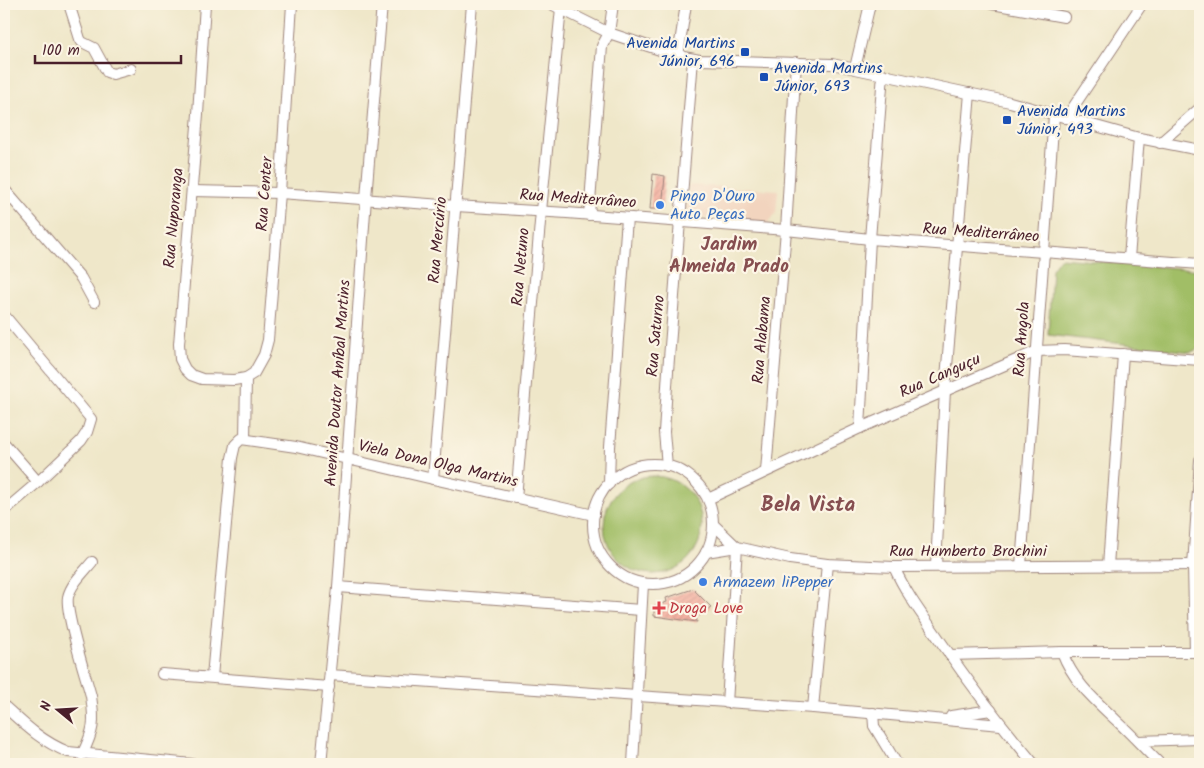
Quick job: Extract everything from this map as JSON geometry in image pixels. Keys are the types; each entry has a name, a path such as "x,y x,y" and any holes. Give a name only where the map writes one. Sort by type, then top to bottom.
{"street":[{"path":"69,4 80,39 94,48 104,70 113,74 130,69"},
{"name":"Rua Nuporanga","path":"205,4 179,344 180,359 185,369 191,375 202,379 234,380 246,378"},
{"name":"Rua Center","path":"246,378 254,373 260,364 268,340 292,4"},
{"name":"Avenida Doutor Aníbal Martins","path":"321,764 338,587 382,4"},
{"name":"Rua Mercúrio","path":"433,480 472,4"},
{"path":"589,215 602,46 609,33 613,4"},
{"path":"678,56 686,4"},
{"path":"855,68 870,4"},
{"path":"992,4 1064,17"},
{"path":"1066,118 1142,4"},
{"path":"556,6 609,33 678,56 693,59 832,64 855,68 1010,102 1139,138 1200,150"},
{"name":"Rua Netuno","path":"516,498 541,211 556,6"},
{"name":"Rua Saturno","path":"667,466 665,452 666,406 693,59"},
{"name":"Rua Alabama","path":"766,471 786,230 796,62"},
{"path":"860,428 870,239 883,74"},
{"path":"936,566 945,390 970,93"},
{"path":"1160,142 1200,108"},
{"name":"Rua Angola","path":"1021,566 1054,114"},
{"path":"1129,258 1139,138"},
{"path":"4,189 81,278 94,302"},
{"name":"Rua Mediterrâneo","path":"192,191 280,193 366,198 1200,264"},
{"path":"609,484 626,218"},
{"path":"4,315 91,419 87,432 81,441 4,511"},
{"name":"Rua Canguçu","path":"708,499 860,428 1037,351 1064,350 1200,360"},
{"path":"1108,566 1123,354"},
{"path":"212,678 233,451 237,441 245,439 246,378"},
{"name":"Viela Dona Olga Martins","path":"245,439 347,458 433,480 594,515"},
{"path":"4,443 38,482"},
{"path":"950,655 1062,652 1198,652 1196,566 1200,460"},
{"path":"649,465 667,466 691,478 698,484 708,499 713,524 710,543 696,567 680,578 663,584 643,584 616,572 602,556 595,536 594,515 600,499 609,484 623,473 649,465"},
{"path":"713,524 737,547 727,703"},
{"name":"Rua Humberto Brochini","path":"706,552 737,547 790,559 827,564 894,567 1196,566"},
{"path":"82,755 91,737 94,716 91,696 69,613 68,598 70,590 92,562"},
{"path":"813,708 827,564"},
{"path":"904,588 905,566"},
{"path":"894,567 904,588 950,655 1001,725 1034,764"},
{"path":"632,764 643,584"},
{"path":"338,587 641,610"},
{"path":"1062,652 1079,684 1160,764"},
{"path":"162,674 329,687"},
{"path":"330,675 813,708 1001,725"},
{"path":"4,706 36,736 52,746 68,752 82,755 192,764"},
{"path":"932,718 991,710"},
{"path":"873,713 874,726 897,764"},
{"path":"1138,741 1200,739"}],"shaded area":[{"path":"689,185 778,190 776,213 768,223 686,216"}],"green space":[{"path":"1060,258 1200,270 1200,348 1191,352 1048,335 1052,269"},
{"path":"653,476 672,480 688,490 698,506 702,525 698,544 688,560 672,570 653,574 634,570 618,560 608,544 604,525 608,506 618,490 634,480"}],"building":[{"path":"653,174 665,176 662,209 650,209"},
{"path":"693,589 711,607 696,616 697,622 654,616 654,606 667,602 666,598"}],"place":[{"name":"Avenida Martins Júnior, 696","path":"745,52"},
{"name":"Avenida Martins Júnior, 693","path":"764,77"},
{"name":"Avenida Martins Júnior, 493","path":"1007,120"},
{"name":"Pingo D'Ouro Auto Peças","path":"660,205"},
{"name":"Armazem liPepper","path":"703,582"},
{"name":"Droga Love","path":"659,608"}],"district":[{"name":"Jardim Almeida Prado","path":"729,256"},
{"name":"Bela Vista","path":"808,505"}]}
